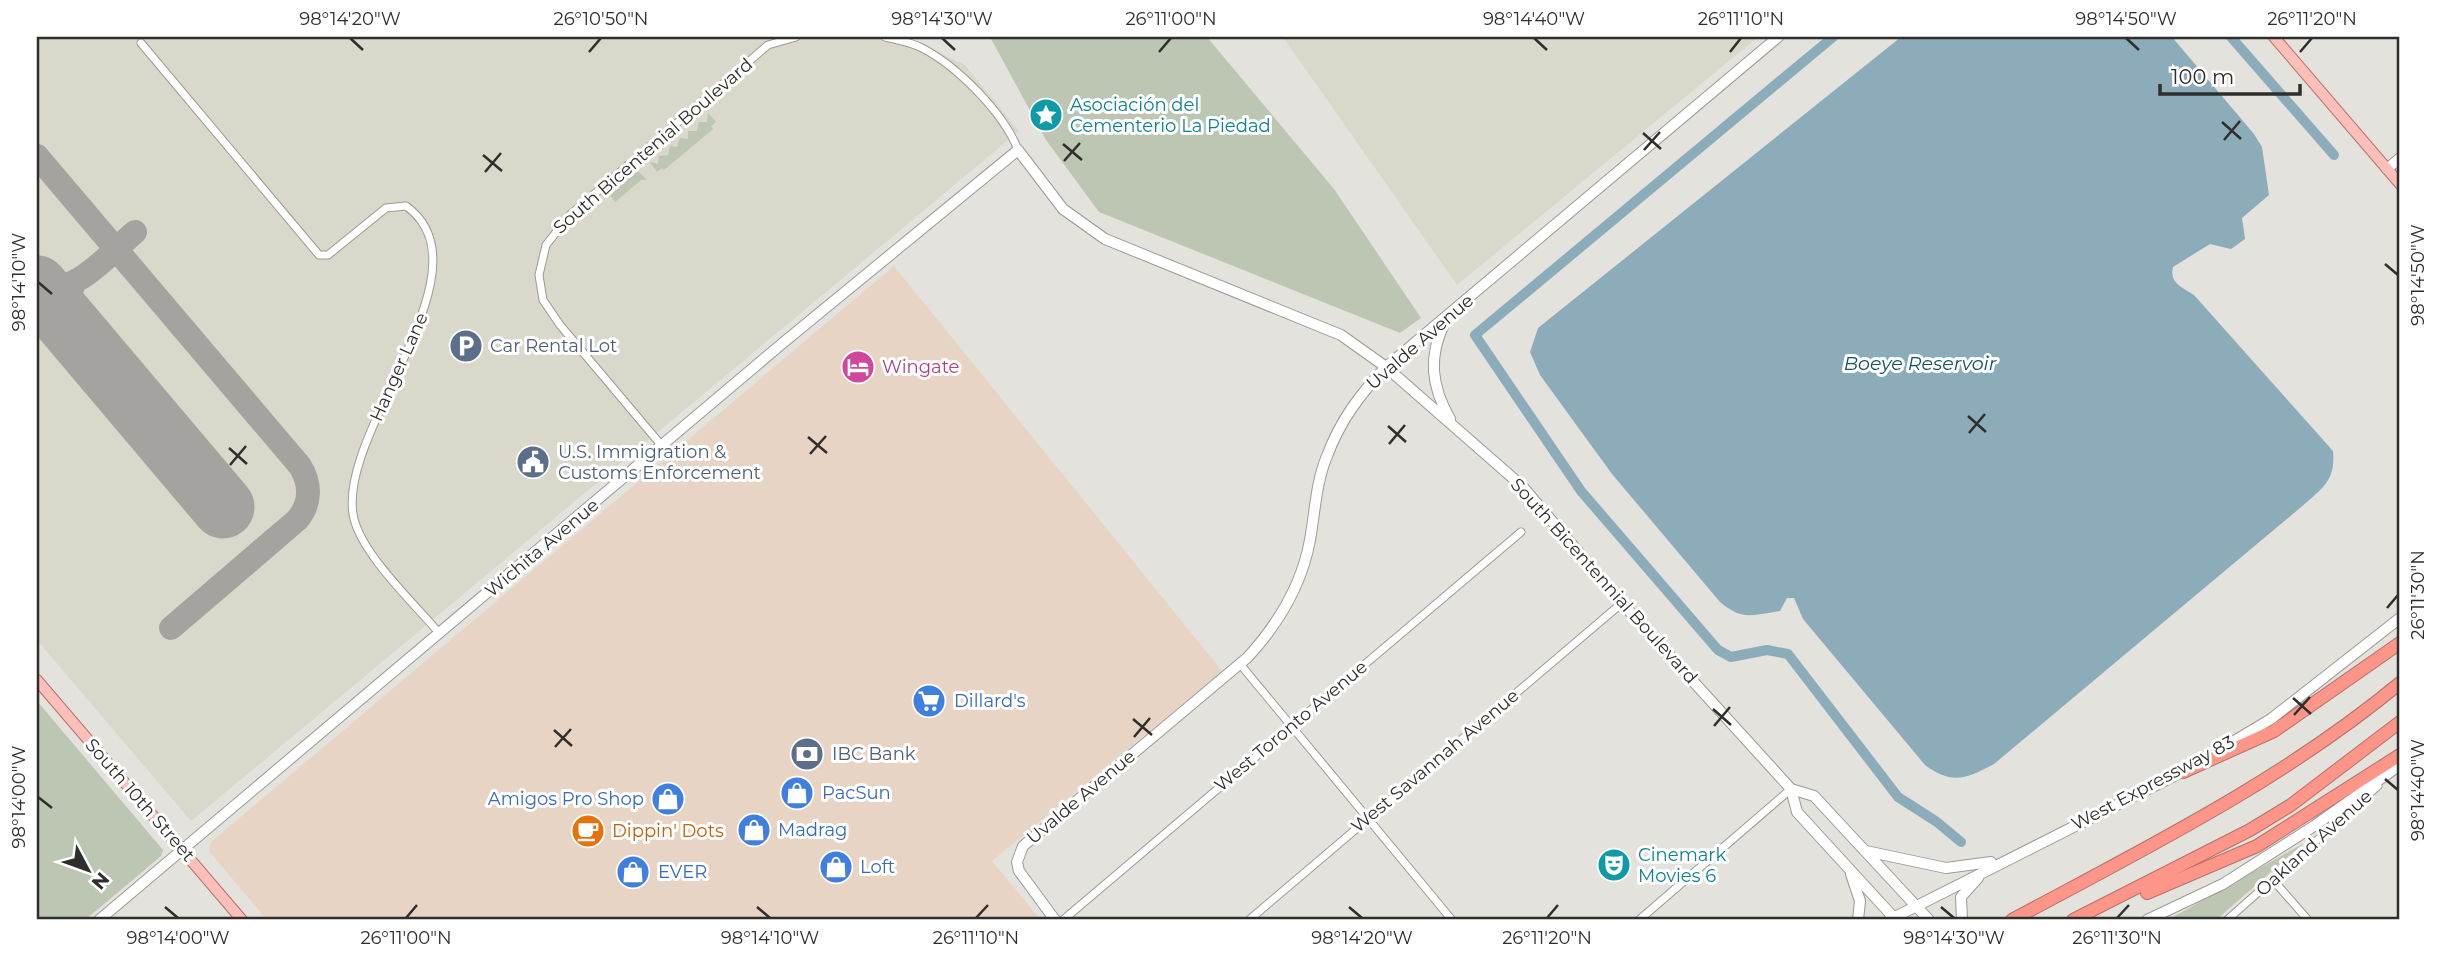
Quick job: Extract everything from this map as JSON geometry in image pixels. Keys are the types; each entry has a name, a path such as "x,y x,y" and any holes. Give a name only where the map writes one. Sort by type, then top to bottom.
{"highway":[{"path":"2183,772 2274,731 2400,643"},
{"path":"2012,920 2248,791 2362,714 2400,682"},
{"path":"2074,920 2250,830 2291,805 2400,722"},
{"path":"2074,920 2257,846 2400,755"}],"main road":[{"name":"Uvalde Avenue","path":"1055,920 1023,879 1017,862 1027,840 1240,664 1263,640 1287,603 1307,552 1329,450 1350,409 1386,367 1778,37"},
{"path":"2274,37 2400,184"},
{"name":"Wichita Avenue","path":"99,920 1018,150"},
{"name":"South Bicentennial Boulevard","path":"1018,150 1063,209 1105,239 1341,335 1386,367 1455,427 1522,486 1622,603 1791,789 1797,812 1892,919"},
{"path":"2387,169 2400,158"},
{"path":"1448,317 1438,336 1433,381 1455,427"},
{"name":"West Expressway 83","path":"1892,919 2004,860 2183,772 2271,719 2400,618"},
{"name":"South 10th Street","path":"37,680 242,920"},
{"path":"2147,920 2223,884 2314,826 2400,765"},
{"name":"South Bicentennial Boulevard","path":"1791,789 1814,796 1929,920"},
{"path":"1866,851 1946,868 2004,860"},
{"path":"1849,868 1860,901 1858,920"},
{"path":"1962,920 1961,897 1987,869"}],"street":[{"name":"South Bicentenial Boulevard","path":"663,446 547,307 539,275 546,245 570,215 768,46 796,37"},
{"path":"886,37 921,47 959,72 1012,134 1018,150"},
{"name":"Hanger Lane","path":"141,43 318,255 328,255 386,208 406,206 423,222 432,261 424,313 361,454 351,497 354,520 362,539 441,634"},
{"name":"West Toronto Avenue","path":"1063,920 1521,533"},
{"name":"West Savannah Avenue","path":"1250,920 1365,819 1622,603"},
{"path":"1240,664 1365,819 1452,920"},
{"name":"Oakland Avenue","path":"2227,920 2274,881 2400,765"},
{"path":"1639,920 1791,789"},
{"path":"2274,881 2308,920"}],"shaded area":[{"path":"37,37 906,37 965,65 1019,131 191,821 37,640"},
{"path":"1283,37 1758,37 1457,285"},
{"path":"894,266 1222,671 992,861 1041,920 267,920 209,851 211,842"}],"green space":[{"path":"990,37 1207,37 1334,189 1421,318 1400,333 1099,212 1046,140"},
{"path":"708,113 716,122 711,126 713,129 664,170 662,168 657,172 650,162 658,164 659,156 668,155 670,146 677,147 680,138 688,139 688,131 697,131 699,122 707,122"},
{"path":"638,171 647,180 641,180 615,202 610,195"},
{"path":"37,701 163,850 161,856 85,920 37,920"},
{"path":"2304,843 2216,920 2168,920"}],"water":[{"name":"Boeye Reservoir","path":"1901,37 2172,37 2262,147 2269,195 2242,218 2245,239 2231,249 2210,244 2173,267 2173,277 2194,295 2333,451 2329,478 2314,495 1994,764 1959,778 1943,775 1925,765 1803,619 1794,598 1787,598 1780,611 1755,615 1735,612 1720,602 1612,474 1540,375 1530,352 1538,328"}],"waterway":[{"path":"1833,37 1475,335 1581,491 1718,650 1731,657 1767,650 1788,654 1898,797 1937,822 1961,842"},
{"path":"2231,37 2334,155"}],"taxiway":[{"path":"37,156 300,466 308,487 307,501 297,520 171,628"},
{"path":"37,283 49,287 76,281 135,232"},
{"path":"73,330 65,307 74,283"},
{"path":"37,318 55,319 73,330"}],"runway":[{"path":"37,287 223,507"}],"place":[{"name":"Asociación del Cementerio La Piedad","path":"1046,115"},
{"name":"Car Rental Lot","path":"466,346"},
{"name":"Wingate","path":"858,367"},
{"name":"U.S. Immigration & Customs Enforcement","path":"533,462"},
{"name":"Dillard's","path":"929,701"},
{"name":"IBC Bank","path":"807,754"},
{"name":"PacSun","path":"797,793"},
{"name":"Amigos Pro Shop","path":"668,799"},
{"name":"Madrag","path":"754,830"},
{"name":"Dippin' Dots","path":"588,831"},
{"name":"Cinemark Movies 6","path":"1614,865"},
{"name":"Loft","path":"836,867"},
{"name":"EVER","path":"633,872"}]}
